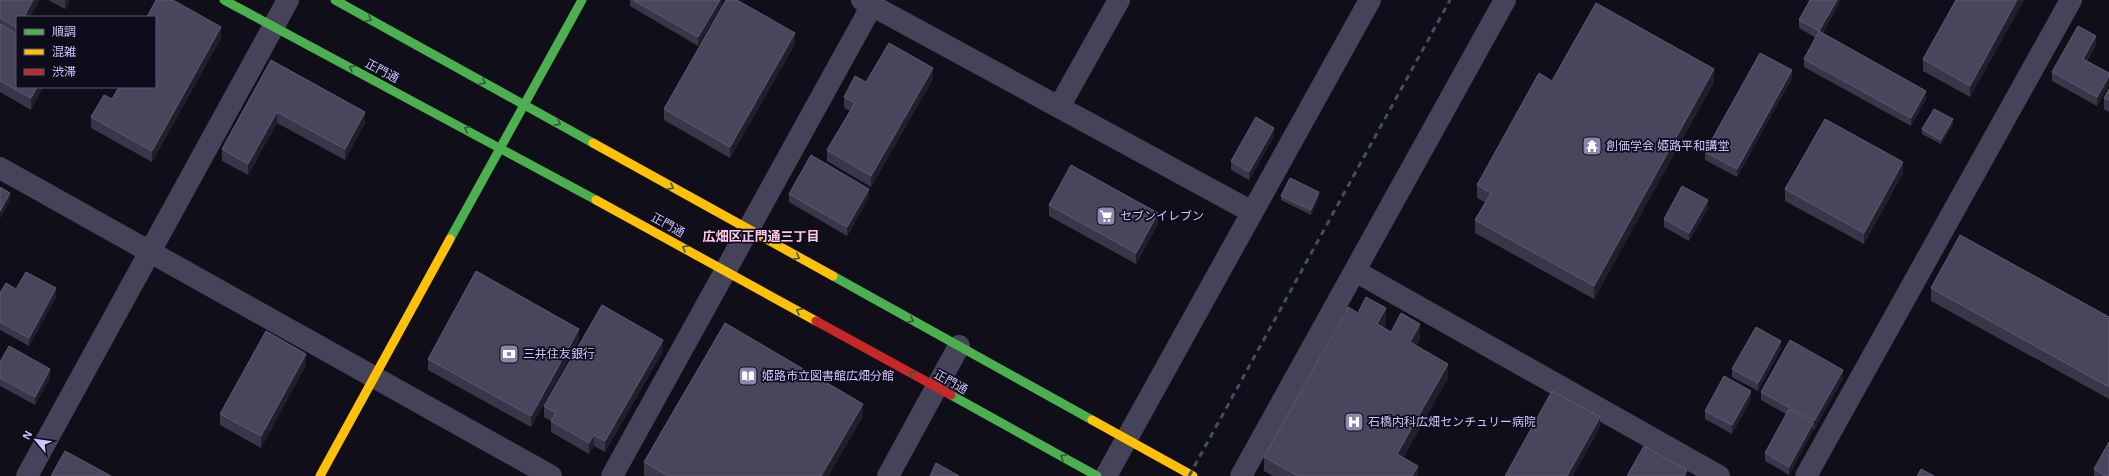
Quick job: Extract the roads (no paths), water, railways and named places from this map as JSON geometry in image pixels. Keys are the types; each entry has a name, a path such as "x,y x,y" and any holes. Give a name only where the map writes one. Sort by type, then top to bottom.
{"street":[{"name":"正門通","path":"224,0 501,147 1097,476"},
{"path":"27,476 272,26 288,0"},
{"path":"335,0 1193,476"},
{"path":"320,476 582,0"},
{"path":"1059,107 1119,0"},
{"path":"1106,476 1370,0"},
{"path":"1241,476 1505,0"},
{"path":"1806,476 2071,0"},
{"path":"612,476 749,230 870,2 1252,212"},
{"path":"0,168 551,476"},
{"path":"1355,271 1719,476"},
{"path":"888,476 959,346"}],"railway":[{"path":"1189,476 1450,0"}],"place":[{"name":"創価学会 姫路平和講堂","path":"1592,146"},
{"name":"セブンイレブン","path":"1106,216"},
{"name":"三井住友銀行","path":"509,354"},
{"name":"姫路市立図書館広畑分館","path":"748,376"},
{"name":"石橋内科広畑センチュリー病院","path":"1354,422"}],"district":[{"name":"広畑区正門通三丁目","path":"761,236"}]}
